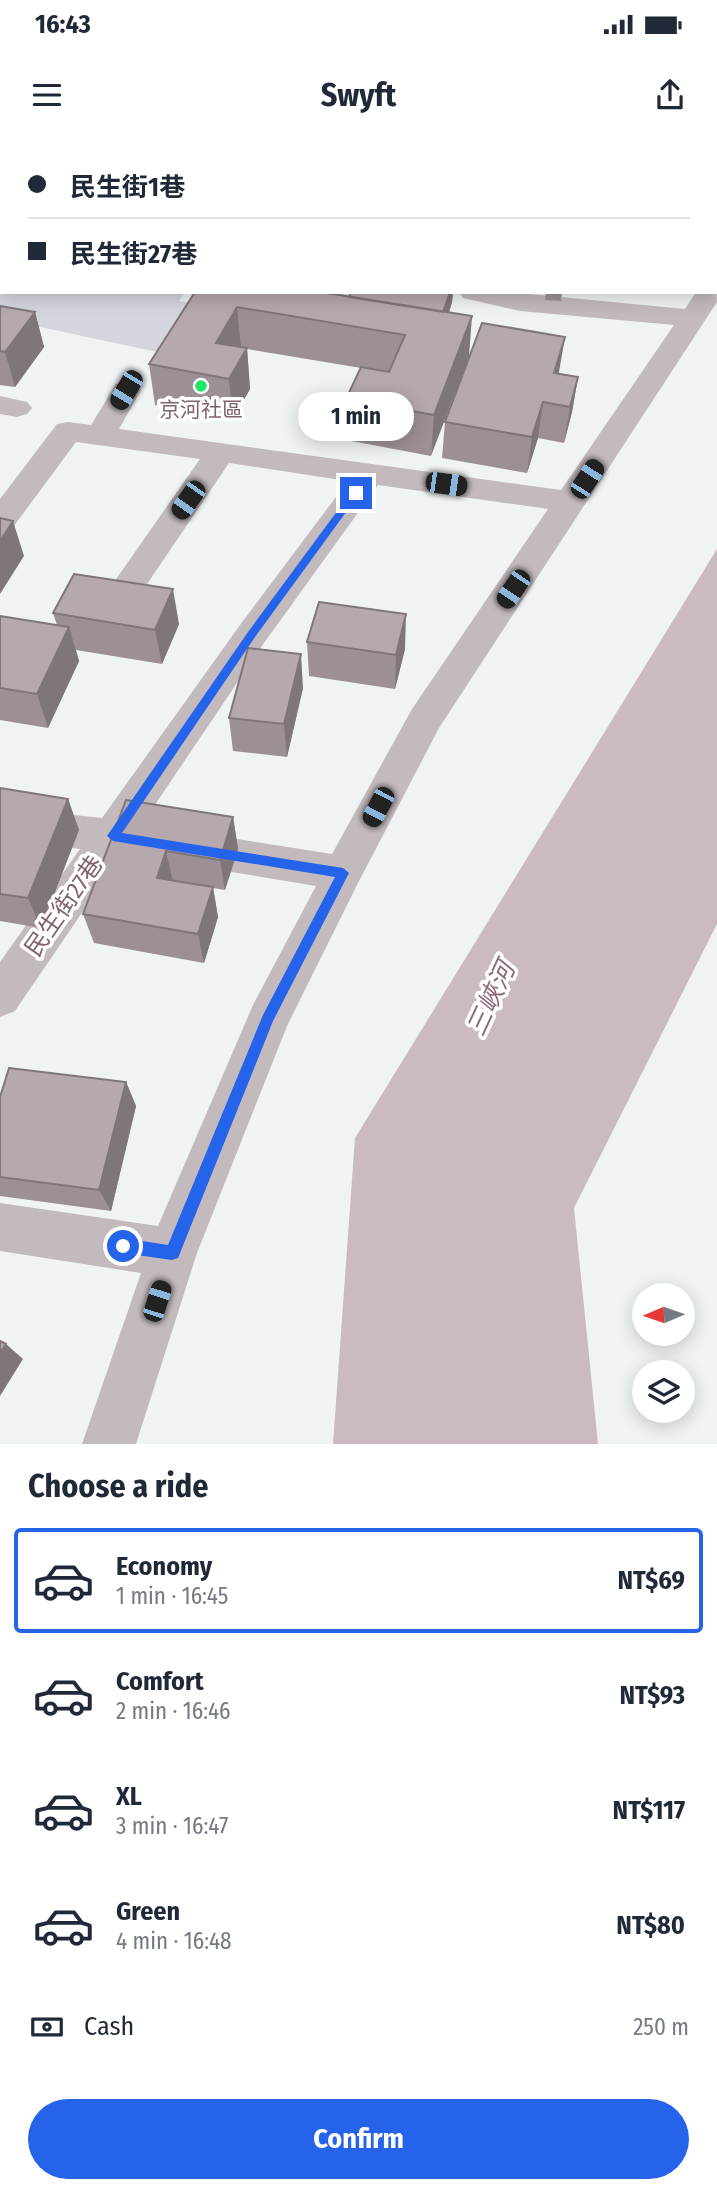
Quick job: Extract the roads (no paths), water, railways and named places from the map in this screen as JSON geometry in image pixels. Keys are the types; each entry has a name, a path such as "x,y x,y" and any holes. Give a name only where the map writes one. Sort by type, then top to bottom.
{"street":[{"path":"481,294 520,303 677,308 706,294"},
{"path":"109,1444 172,1253 268,1019 425,719 572,502 677,308"},
{"path":"100,436 126,390"},
{"path":"5,507 68,431 572,502"},
{"path":"108,615 220,454"},
{"name":"民生街27巷","path":"0,997 252,635 370,472"},
{"path":"0,823 113,836 343,873"},
{"path":"0,1227 172,1253"}],"water":[{"name":"三峽河","path":"717,549 717,924 574,1208 598,1444 333,1444 355,1138"}],"place":[{"name":"京河社區","path":"201,386"}]}
